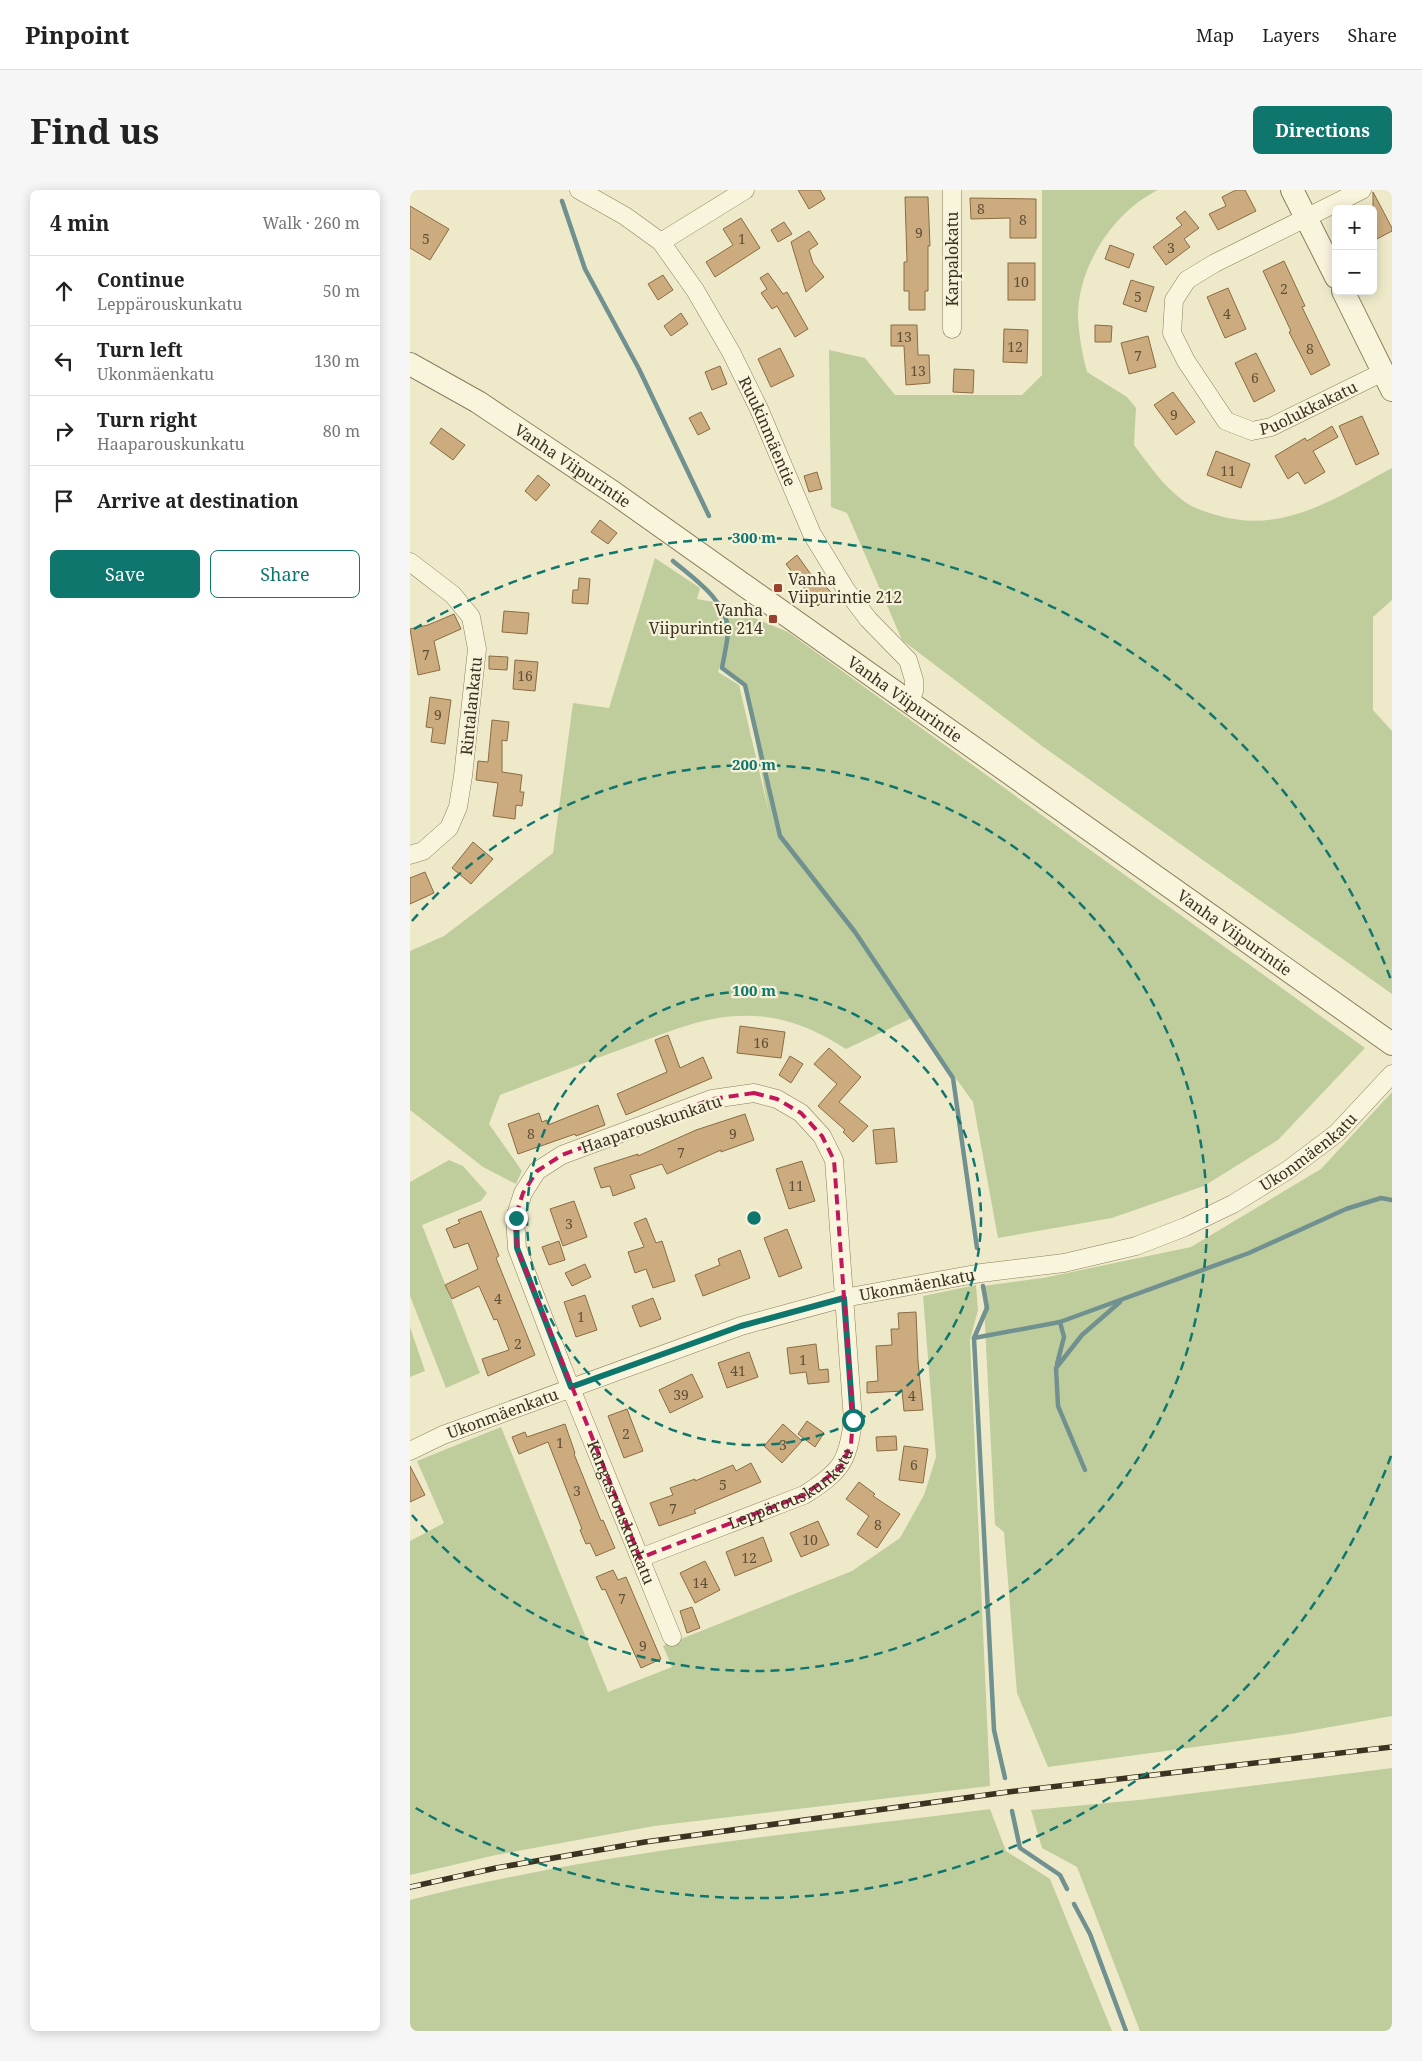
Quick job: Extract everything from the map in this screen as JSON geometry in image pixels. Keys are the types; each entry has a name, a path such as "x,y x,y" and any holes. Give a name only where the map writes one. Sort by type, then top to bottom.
{"street":[{"name":"Ruukinmäentie","path":"579,190 625,216 661,242 695,290 731,352 760,409 812,534 846,590 868,619 908,660 914,680 914,692 910,702"},
{"path":"661,242 745,190"},
{"name":"Karpalokatu","path":"952,190 952,328"},
{"path":"1292,190 1332,269"},
{"name":"Puolukkakatu","path":"1362,190 1214,263 1187,280 1174,300 1172,333 1186,361 1226,421 1252,431 1271,427 1388,381"},
{"path":"1345,295 1388,381"},
{"name":"Vanha Viipurintie","path":"410,364 478,402 534,437 1392,1044"},
{"name":"Rintalankatu","path":"410,562 453,596 471,617 477,649 458,807 450,828 423,850 410,855"},
{"name":"Ukonmäenkatu","path":"410,1450 443,1435 571,1387 741,1326 844,1298 981,1273 1064,1263 1136,1246 1185,1227 1233,1204 1288,1170 1337,1133 1392,1074"},
{"name":"Haaparouskunkatu","path":"571,1387 517,1248 516,1218 523,1193 537,1171 562,1155 712,1099 754,1093 777,1099 801,1113 822,1136 834,1160 844,1298"},
{"name":"Leppärouskunkatu","path":"640,1558 804,1495 824,1483 841,1467 851,1444 853,1420 844,1298"},
{"name":"Kangasrouskunkatu","path":"571,1387 672,1638"}],"highlighted area":[{"path":"754,1093 777,1099 801,1113 822,1136 834,1160 853,1420 851,1444 841,1467 804,1495 640,1558 517,1248 515,1218 523,1193 537,1171 562,1155 712,1099"}],"green space":[{"path":"1042,190 1158,190 1126,212 1101,244 1091,261 1084,280 1079,299 1078,318 1087,372 1127,397 1136,408 1134,445 1157,475 1177,496 1193,507 1220,516 1244,520 1267,520 1310,510 1331,501 1392,468 1392,600 1373,617 1373,710 1392,731 1392,994 1042,746 902,640 847,513 831,507 829,350 865,358 895,395 1022,395 1042,375"},
{"path":"655,558 700,588 697,599 714,602 728,623 730,608 788,632 1365,1048 1278,1140 1204,1186 1112,1218 998,1238 973,1102 912,1018 846,1049 814,1031 779,1019 754,1016 720,1018 670,1031 500,1095 489,1124 522,1171 516,1184 483,1167 410,1110 410,951 444,936 553,853 573,703 609,708","holes":["724,654 722,668 745,685 769,813 739,685 718,672"]},
{"path":"1392,1092 1392,1716 1291,1734 1048,1767 1017,1693 1004,1532 995,1525 983,1286 1043,1278 1191,1247 1321,1169"},
{"path":"449,1160 463,1166 487,1193 481,1201 422,1225 480,1373 446,1388 410,1296 410,1182"},
{"path":"976,1285 978,1310 970,1340 990,1786 654,1826 496,1855 410,1875 410,1541 444,1523 417,1461 501,1427 608,1692 672,1667 663,1646 852,1571 900,1538 924,1495 936,1457 923,1296"},
{"path":"410,1327 425,1371 410,1377"},
{"path":"1392,1768 1392,2031 1140,2031 1077,1867 1042,1848 1031,1810 1139,1800"},
{"path":"990,1809 1006,1851 1050,1879 1112,2031 410,2031 410,1900 482,1883 626,1856"}],"building":[{"path":"798,190 820,190 825,199 809,209"},
{"path":"1236,190 1245,190 1256,211 1218,230 1209,214 1226,206 1222,197"},
{"path":"1373,192 1392,228 1392,231 1377,239 1377,205 1373,205"},
{"path":"905,197 928,197 930,246 928,246 928,291 925,291 925,310 909,310 909,291 904,291 904,262 907,262"},
{"path":"970,198 1036,199 1036,238 1010,238 1010,218 971,219"},
{"path":"410,206 449,229 430,260 410,248"},
{"path":"1185,211 1199,228 1184,239 1190,247 1166,265 1153,247 1182,225 1176,218"},
{"path":"741,218 760,248 715,277 706,262 733,245 723,229"},
{"path":"784,222 792,234 778,242 771,230"},
{"path":"809,231 818,244 809,250 813,263 824,277 806,292 791,242"},
{"path":"1110,245 1134,254 1129,268 1105,259"},
{"path":"1284,261 1305,306 1302,307 1330,365 1311,375 1289,332 1291,331 1263,271"},
{"path":"1008,263 1035,263 1035,300 1008,300"},
{"path":"768,273 783,294 787,292 808,329 795,337 777,306 772,309 761,293 767,289 760,278"},
{"path":"663,275 673,290 658,300 648,284"},
{"path":"1131,280 1154,287 1146,312 1123,304"},
{"path":"1228,288 1246,329 1225,338 1207,297"},
{"path":"681,313 688,324 671,336 664,326"},
{"path":"891,325 917,325 918,355 929,355 930,383 906,385 904,346 891,346"},
{"path":"1095,325 1112,326 1111,342 1095,342"},
{"path":"1004,329 1028,330 1027,363 1003,362"},
{"path":"1148,336 1156,367 1129,374 1121,343"},
{"path":"780,348 794,376 771,387 758,359"},
{"path":"1256,353 1275,391 1254,402 1235,363"},
{"path":"720,366 727,384 712,390 705,372"},
{"path":"954,369 974,370 973,393 953,392"},
{"path":"1173,392 1195,422 1176,435 1154,405"},
{"path":"701,412 710,429 698,435 689,418"},
{"path":"1362,416 1379,454 1356,465 1339,426"},
{"path":"1332,426 1338,437 1313,451 1325,472 1305,484 1298,472 1288,479 1275,456 1305,438 1307,441"},
{"path":"441,428 465,445 453,460 430,443"},
{"path":"1216,451 1250,464 1241,488 1207,475"},
{"path":"817,472 822,489 809,492 804,476"},
{"path":"538,475 550,485 536,501 525,491"},
{"path":"600,520 617,533 608,544 591,532"},
{"path":"797,555 820,587 823,584 831,592 818,606 786,564"},
{"path":"579,578 590,579 588,604 572,603 573,590 578,590"},
{"path":"504,611 529,613 527,634 502,632"},
{"path":"454,614 461,629 434,641 440,670 418,675 410,629 428,625"},
{"path":"489,656 508,657 507,670 489,669"},
{"path":"515,660 538,662 535,691 513,689"},
{"path":"430,697 451,700 445,744 431,742 433,728 426,727"},
{"path":"492,720 509,722 507,741 502,740 502,772 522,775 520,792 524,792 522,806 516,805 515,819 493,816 498,783 476,780 478,761 488,762"},
{"path":"473,842 493,859 471,884 452,868"},
{"path":"425,872 434,893 410,904 410,878"},
{"path":"740,1026 785,1032 781,1058 737,1053"},
{"path":"668,1035 680,1068 703,1057 712,1078 626,1115 617,1094 667,1072 655,1040"},
{"path":"829,1048 861,1077 839,1102 868,1126 853,1142 843,1132 845,1130 818,1106 837,1084 814,1064"},
{"path":"790,1056 803,1064 791,1083 779,1075"},
{"path":"598,1105 605,1125 518,1154 508,1124 539,1113 542,1122 547,1120 548,1125"},
{"path":"745,1114 754,1140 721,1152 721,1150 667,1174 662,1164 630,1175 635,1188 613,1196 610,1186 601,1188 594,1168 638,1154 638,1156 696,1130"},
{"path":"894,1128 897,1162 876,1164 873,1130"},
{"path":"802,1161 815,1201 789,1209 776,1169"},
{"path":"574,1201 587,1237 563,1246 550,1209"},
{"path":"481,1211 499,1256 496,1258 535,1355 488,1376 482,1359 509,1350 497,1319 494,1320 479,1286 452,1299 445,1285 478,1269 468,1243 454,1248 446,1229 460,1223 458,1220"},
{"path":"646,1218 656,1243 662,1241 675,1281 653,1288 646,1269 635,1273 628,1252 644,1247 634,1223"},
{"path":"787,1229 802,1268 779,1277 764,1238"},
{"path":"559,1241 565,1260 549,1265 542,1247"},
{"path":"740,1250 750,1278 703,1296 695,1275 720,1265 718,1259"},
{"path":"585,1264 591,1277 572,1286 565,1273"},
{"path":"585,1295 597,1330 576,1337 564,1302"},
{"path":"653,1298 661,1319 640,1327 632,1306"},
{"path":"916,1312 923,1410 904,1411 902,1391 867,1393 867,1382 878,1381 876,1346 892,1345 891,1329 899,1329 898,1313"},
{"path":"816,1344 819,1370 828,1369 829,1382 808,1384 806,1372 790,1374 787,1348"},
{"path":"749,1352 758,1377 727,1388 718,1363"},
{"path":"692,1374 703,1397 670,1413 659,1390"},
{"path":"627,1409 643,1451 624,1458 608,1416"},
{"path":"807,1421 824,1433 815,1447 798,1434"},
{"path":"565,1424 574,1454 601,1521 603,1520 615,1548 596,1556 590,1543 586,1544 580,1530 582,1529 548,1442 519,1454 512,1437 525,1432 527,1437"},
{"path":"783,1424 802,1441 782,1463 764,1446"},
{"path":"896,1436 897,1450 877,1451 876,1437"},
{"path":"904,1446 928,1449 923,1483 899,1480"},
{"path":"751,1463 761,1482 694,1510 696,1513 659,1526 650,1503 673,1495 670,1488 695,1479 695,1481 733,1465 736,1471"},
{"path":"410,1466 425,1495 410,1502"},
{"path":"859,1482 875,1494 873,1496 900,1514 877,1548 857,1534 869,1516 846,1499"},
{"path":"818,1521 829,1545 801,1557 790,1533"},
{"path":"763,1537 772,1561 735,1576 726,1552"},
{"path":"705,1561 720,1590 695,1603 680,1573"},
{"path":"613,1570 618,1580 626,1577 661,1659 641,1668 605,1589 602,1590 596,1577"},
{"path":"692,1607 700,1628 687,1633 680,1611"}],"waterway":[{"path":"562,201 585,269 639,369 709,516"},
{"path":"673,561 707,590 715,599 726,618 728,634 722,668 745,685 780,836 855,932 953,1078 977,1248"},
{"path":"974,1338 1060,1322 1249,1253 1346,1209 1381,1198 1392,1200"},
{"path":"983,1286 987,1308 974,1338 994,1730 1005,1778"},
{"path":"1085,1470 1058,1406 1056,1368 1082,1335 1120,1302"},
{"path":"1057,1364 1064,1337 1060,1322"},
{"path":"1012,1811 1020,1848 1060,1875 1067,1889"},
{"path":"1074,1904 1090,1934 1126,2031"}],"railway":[{"path":"410,1887 496,1868 645,1842 1008,1792 1392,1747"}],"place":[{"name":"Vanha Viipurintie 212","path":"778,588"},
{"name":"Vanha Viipurintie 214","path":"773,619"}],"route":[{"path":"516,1218 517,1248 571,1387 741,1326 844,1298 853,1420"}]}
